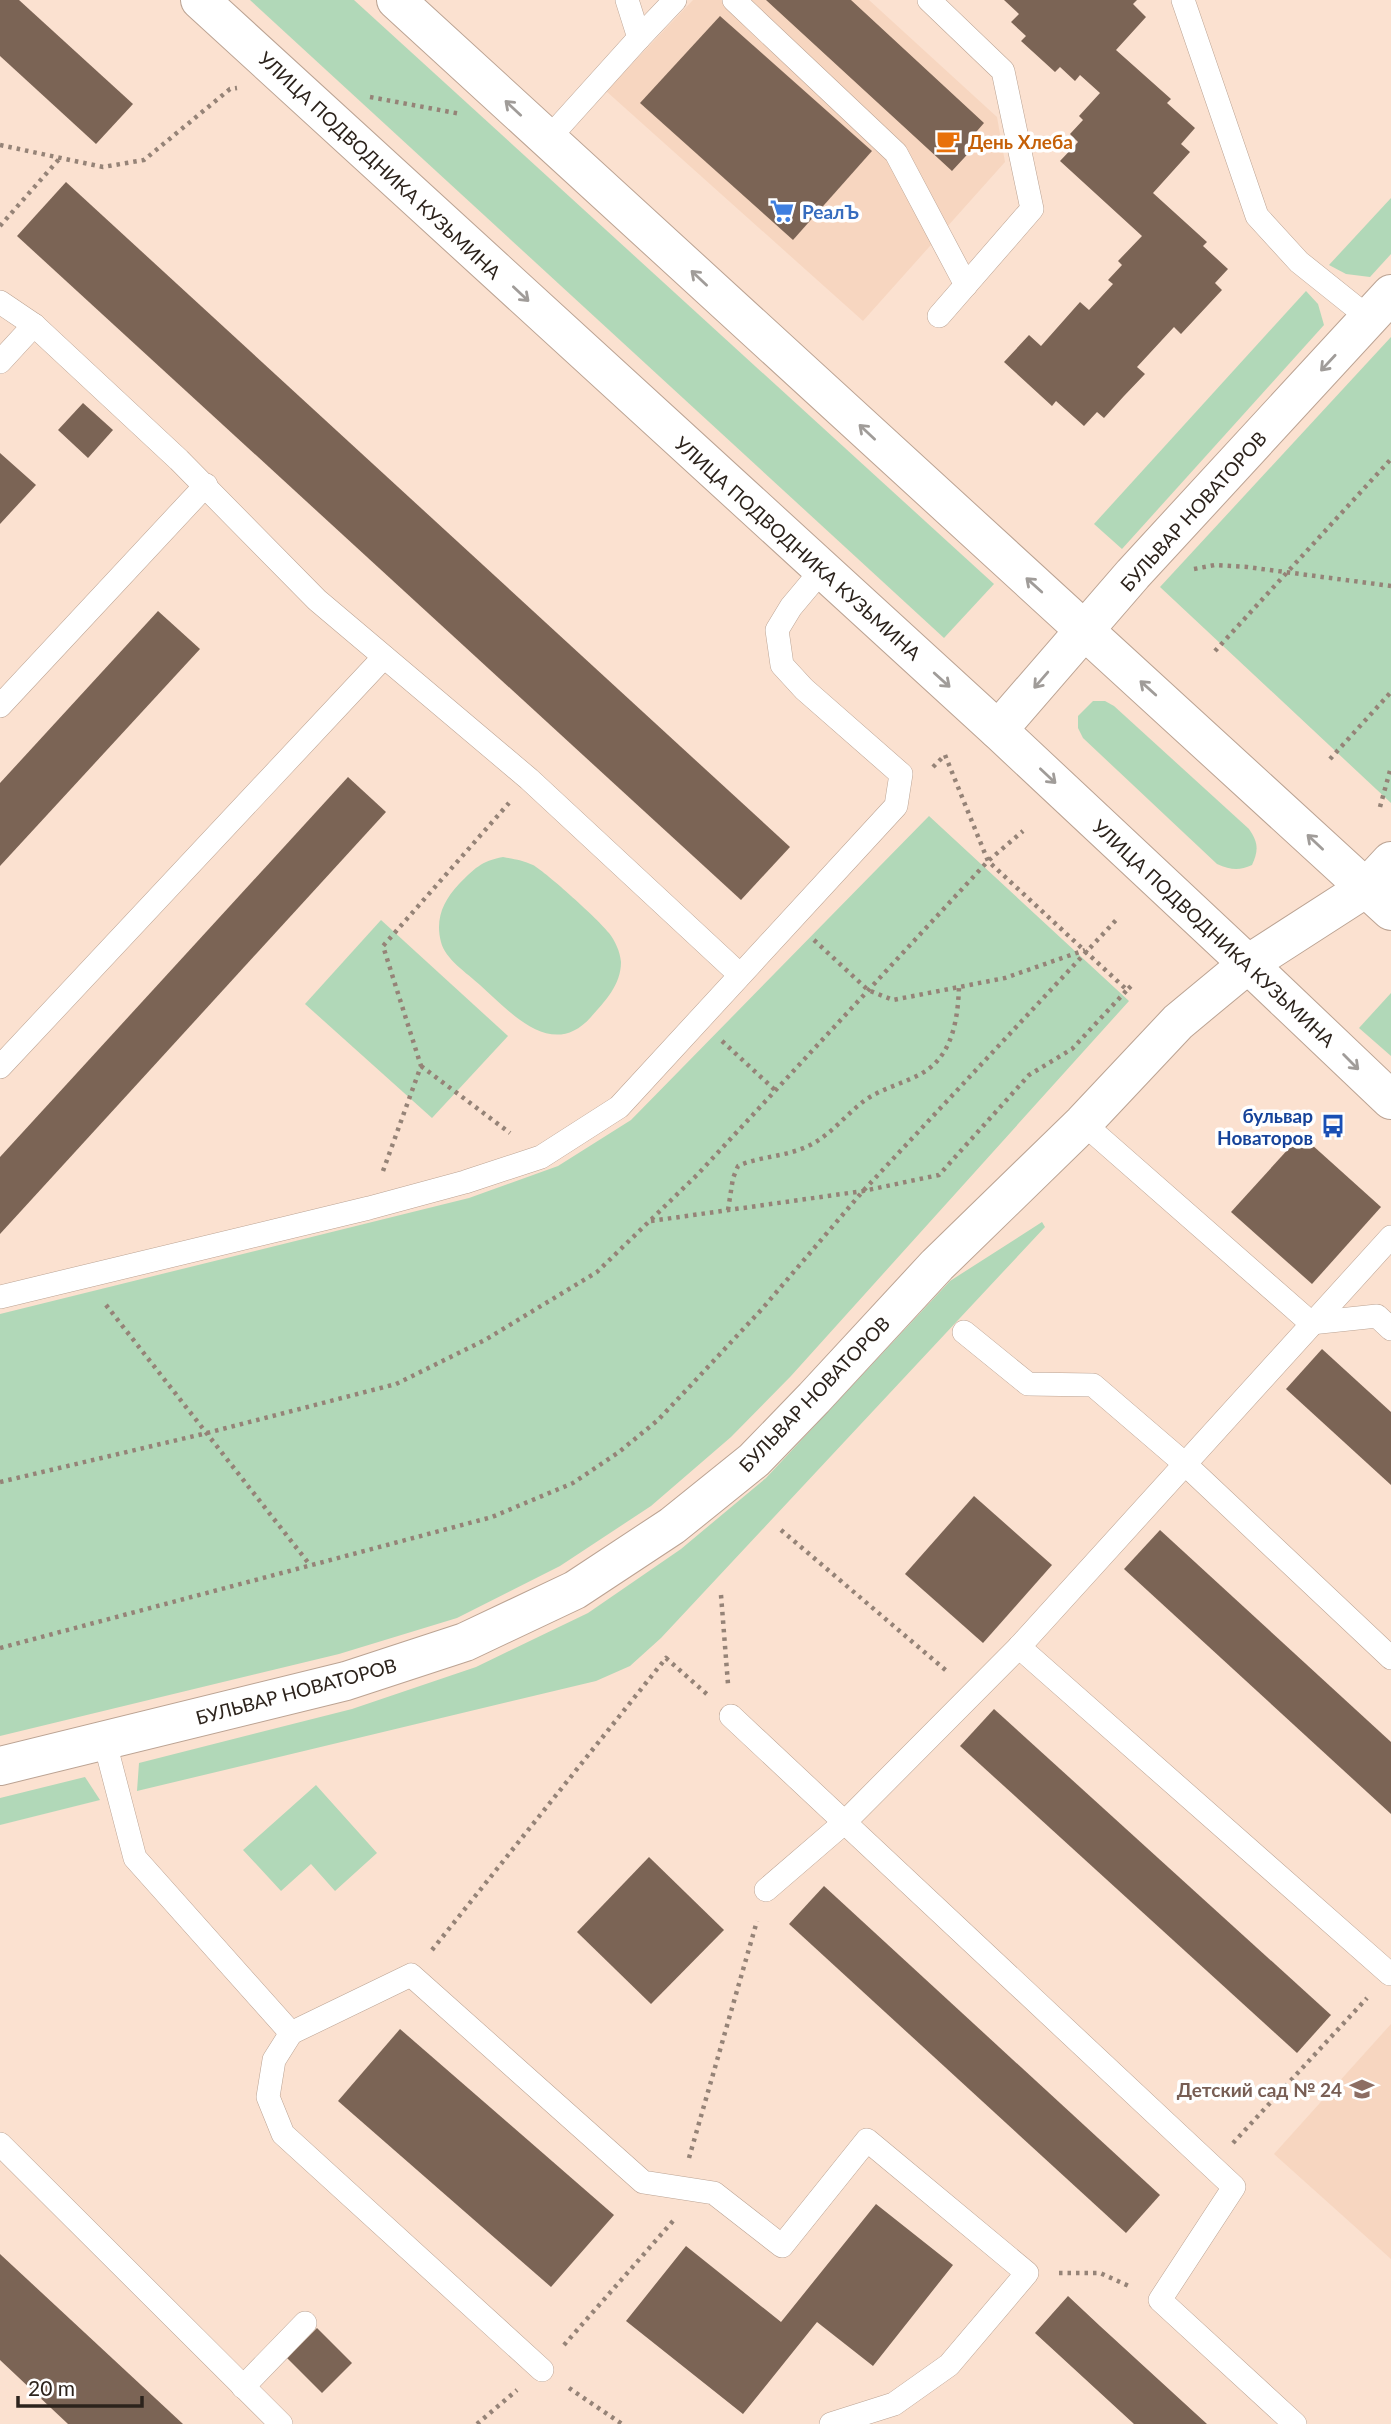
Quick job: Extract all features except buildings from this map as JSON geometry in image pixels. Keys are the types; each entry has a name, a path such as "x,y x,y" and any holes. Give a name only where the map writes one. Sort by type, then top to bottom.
{"street":[{"name":"УЛИЦА ПОДВОДНИКА КУЗЬМИНА","path":"200,0 998,730 1391,1100"},
{"path":"396,0 1085,631 1383,887"},
{"name":"БУЛЬВАР НОВАТОРОВ","path":"998,730 1133,574 1380,306"},
{"name":"БУЛЬВАР НОВАТОРОВ","path":"0,1766 346,1681 465,1642 575,1590 672,1526 754,1460 937,1265 1083,1123 1178,1022 1248,964 1383,887"}],"lane":[{"path":"627,0 639,38"},
{"path":"535,128 639,38 675,0"},
{"path":"734,0 896,153 966,285"},
{"path":"929,0 1003,71 1032,209 939,316"},
{"path":"1183,0 1257,216 1299,262 1380,306"},
{"path":"0,302 34,325 206,485 317,600 529,779 738,974"},
{"path":"0,362 34,325"},
{"path":"0,706 206,485"},
{"path":"0,1297 369,1208 465,1182 541,1157 619,1107 738,974 896,806 901,774 804,690 782,665 777,630 791,607 822,570"},
{"path":"0,1067 384,657"},
{"path":"1083,1123 1311,1323 1377,1316 1391,1329"},
{"path":"766,1890 845,1822 1020,1647 1391,1237"},
{"path":"964,1332 1028,1384 1093,1385 1185,1464 1391,1658"},
{"path":"1020,1647 1390,1974"},
{"path":"731,1716 1234,2187 1160,2300 1295,2424"},
{"path":"104,1740 135,1858 291,2033"},
{"path":"542,2370 283,2134 268,2097 274,2060 291,2033 411,1975 642,2182 714,2193 782,2246 867,2140 1027,2273 949,2365 894,2404 831,2424"},
{"path":"0,2144 281,2424"},
{"path":"243,2387 305,2323"}],"path":[{"path":"0,145 103,167 144,160 230,89 289,82"},
{"path":"367,97 535,128"},
{"path":"0,226 61,158"},
{"path":"1215,650 1391,459"},
{"path":"1185,571 1215,565 1391,586"},
{"path":"1330,759 1391,692"},
{"path":"945,755 988,861 1127,990"},
{"path":"1380,807 1391,766"},
{"path":"529,779 383,946 421,1066 541,1157"},
{"path":"0,1482 207,1433 396,1384 485,1340 597,1272 698,1174 988,861 1023,831"},
{"path":"791,918 868,990 893,1000 1005,978 1086,950"},
{"path":"0,1647 492,1517 573,1483 619,1452 658,1420 762,1309 863,1192 1117,919"},
{"path":"650,1221 863,1192 939,1175 1029,1074 1072,1049 1134,983"},
{"path":"728,1210 733,1178 738,1166 751,1160 799,1150 821,1140 866,1100 927,1070 944,1053 952,1034 959,988"},
{"path":"699,1019 775,1090"},
{"path":"369,1208 421,1066"},
{"path":"84,1277 310,1565"},
{"path":"781,1530 974,1693"},
{"path":"721,1595 728,1685"},
{"path":"428,1955 666,1658 703,1691"},
{"path":"477,2424 542,2370 673,2223 681,2186 766,1890"},
{"path":"1210,2166 1390,1974"},
{"path":"1027,2273 1100,2273 1160,2300"},
{"path":"542,2370 622,2424"}],"shaded area":[{"path":"693,0 869,0 997,117 1005,162 863,321 606,91"},
{"name":"Детский сад № 24","path":"1391,2024 1391,2259 1274,2154"}],"green space":[{"path":"250,0 354,0 994,584 944,638"},
{"path":"1391,198 1391,254 1370,277 1346,274 1329,265"},
{"path":"1306,291 1318,304 1324,325 1122,549 1094,524"},
{"path":"1391,337 1391,803 1160,587"},
{"path":"1093,701 1105,701 1114,706 1249,829 1256,846 1252,865 1235,869 1217,864 1083,738 1078,728 1078,716"},
{"path":"929,816 1129,1001 791,1376 731,1437 651,1506 560,1566 457,1618 339,1654 0,1736 0,1314 469,1198 558,1166 631,1120"},
{"path":"503,857 526,862 540,870 595,918 617,946 621,962 615,985 607,999 576,1029 561,1034 532,1028 518,1019 457,965 443,948 439,926 449,897 478,866"},
{"path":"381,920 508,1036 432,1118 305,1004"},
{"path":"1391,993 1391,1056 1359,1028"},
{"path":"1042,1222 1045,1227 661,1638 630,1666 596,1681 137,1791 139,1763 352,1709 476,1667 588,1613 681,1549 766,1478 950,1281"},
{"path":"85,1777 100,1800 0,1825 0,1798"},
{"path":"316,1785 377,1853 335,1891 311,1864 281,1891 243,1850"}],"place":[{"name":"День Хлеба","path":"948,141"},
{"name":"РеалЪ","path":"782,211"},
{"name":"бульвар Новаторов","path":"1333,1126"},
{"name":"Детский сад № 24","path":"1362,2089"}]}
